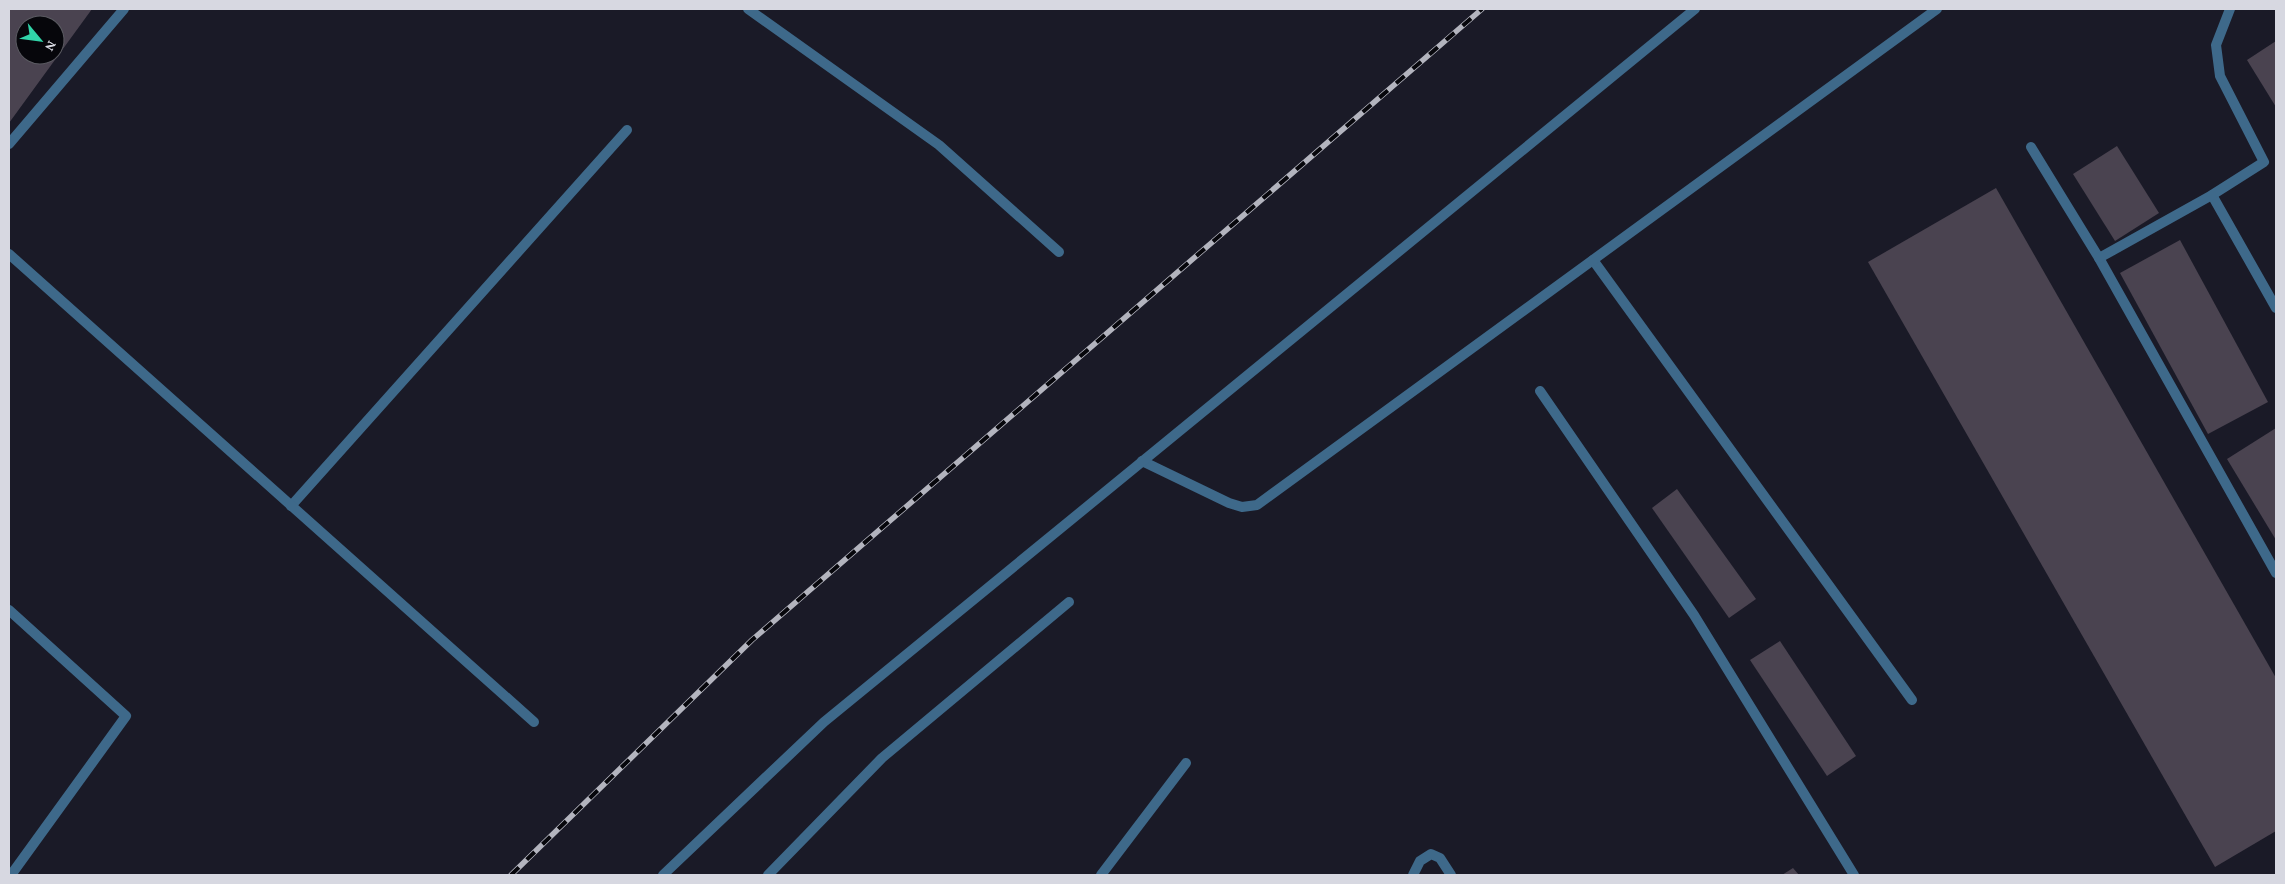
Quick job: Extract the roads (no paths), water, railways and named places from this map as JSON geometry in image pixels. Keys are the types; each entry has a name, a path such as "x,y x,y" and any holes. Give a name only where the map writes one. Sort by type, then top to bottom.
{"street":[{"path":"9,144 124,9"},
{"path":"748,9 939,145 1059,252"},
{"path":"663,875 824,722 1695,9"},
{"path":"1142,461 1229,503 1242,507 1257,505 1937,9"},
{"path":"2099,258 2212,195 2264,162 2220,76 2216,45 2230,9"},
{"path":"291,506 627,130"},
{"path":"2031,147 2099,258 2276,573"},
{"path":"2212,195 2276,308"},
{"path":"9,254 534,722"},
{"path":"1593,260 1912,700"},
{"path":"1540,391 1694,615 1854,875"},
{"path":"768,875 882,758 1069,602"},
{"path":"9,610 126,716 11,875"},
{"path":"1101,875 1186,763"},
{"path":"1413,875 1420,861 1431,854 1440,858 1451,875"}],"railway":[{"path":"511,875 752,640 1482,9"}]}
